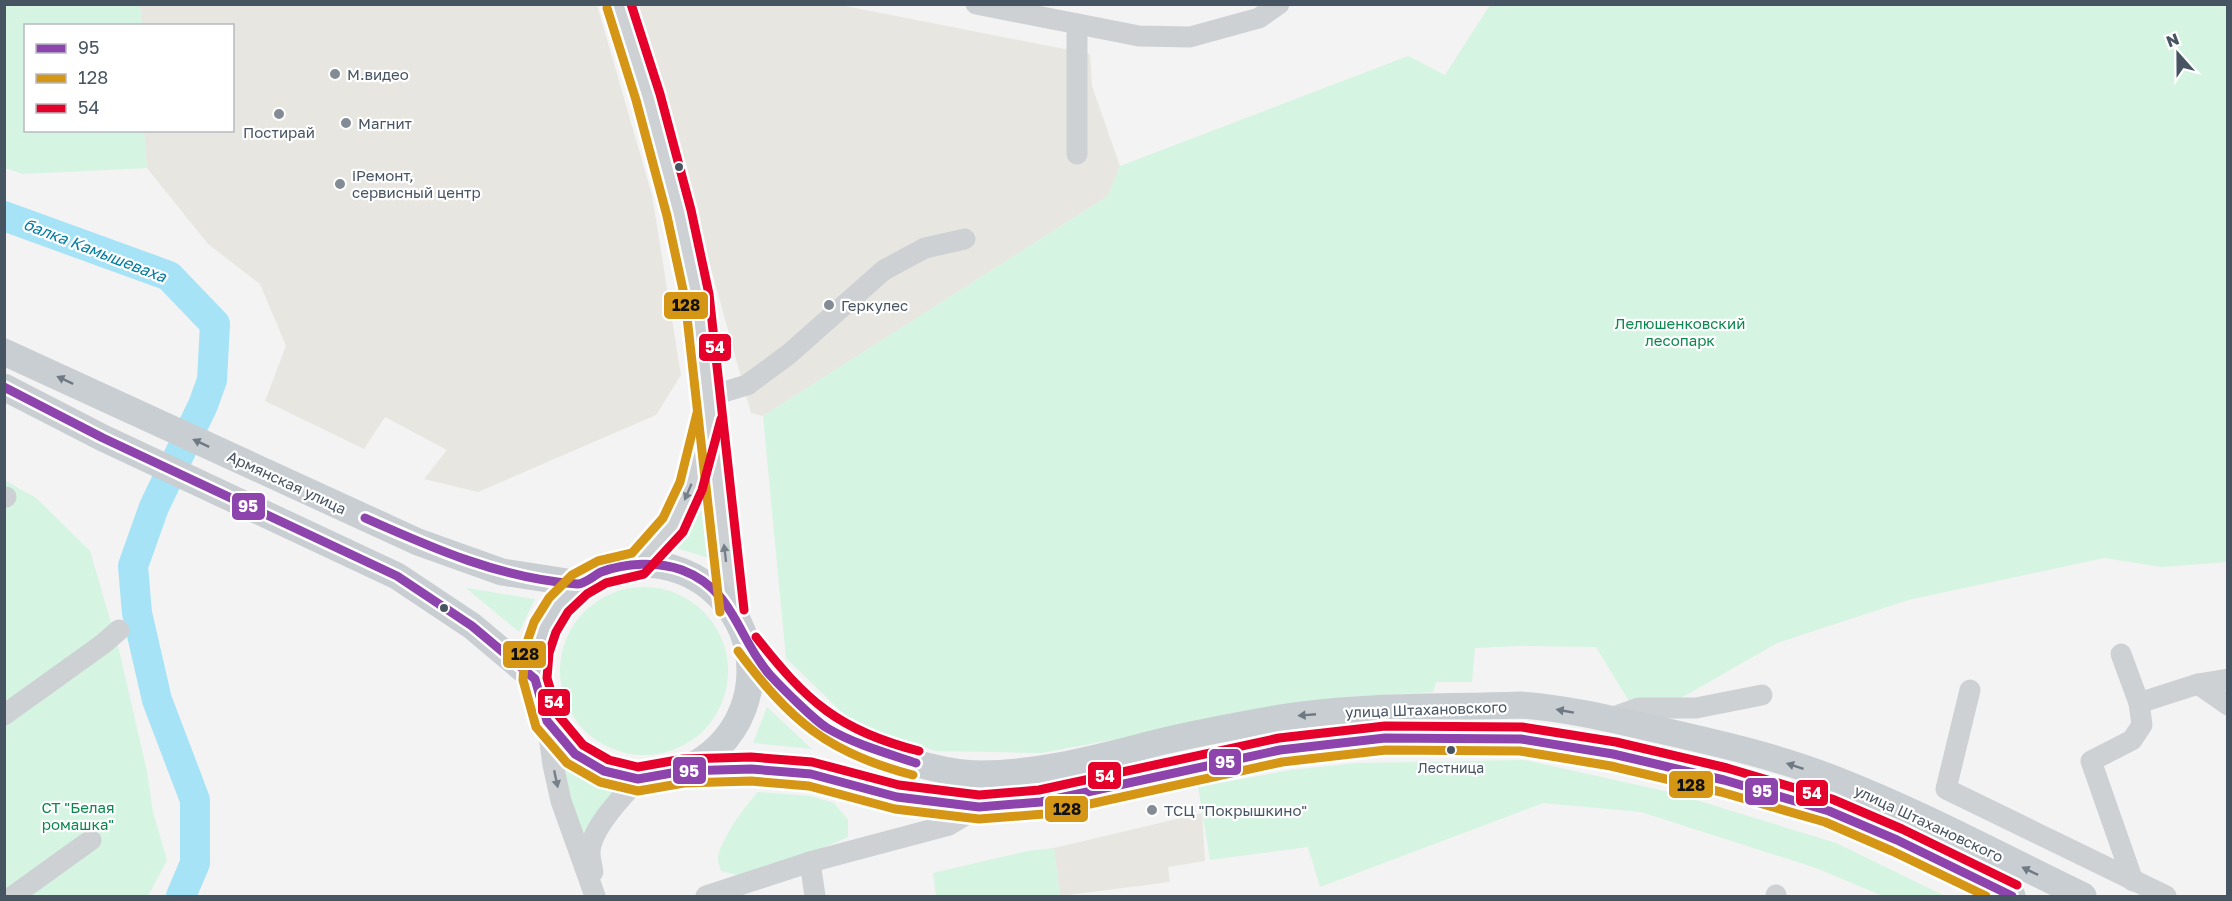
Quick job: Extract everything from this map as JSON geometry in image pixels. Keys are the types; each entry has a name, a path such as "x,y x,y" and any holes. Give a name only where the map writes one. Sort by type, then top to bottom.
{"main road":[{"name":"Армянская улица","path":"4,352 418,542 502,572 580,584"},
{"path":"4,387 102,438 398,576 472,626 536,679"},
{"path":"638,564 660,565 682,570 712,588 732,611 747,644 750,683 738,721 716,750 682,771 638,778 604,771 575,754 547,721 536,679 537,651 544,627 559,604 580,584 602,572 638,564"},
{"name":"улица Штахановского","path":"747,644 770,675 826,727 906,761 980,774 1042,768 1105,756 1167,740 1282,718 1389,708 1520,705 1608,719 1738,748 1838,780 1917,815 2083,897"},
{"name":"улица Штахановского","path":"682,771 751,769 811,774 897,796 979,807 1041,801 1281,750 1386,738 1521,739 1624,757 1724,780 1829,811 1897,840 2012,897"}],"street":[{"path":"618,4 648,97 679,213 697,297 732,611"},
{"path":"976,4 1048,11 1077,24 1139,36 1190,37 1259,18 1279,4"},
{"path":"1077,24 1077,154"},
{"path":"638,564 674,525 691,486 708,406 747,385 796,347 884,270 925,248 965,239"},
{"path":"4,715 103,645 119,630"},
{"path":"2121,654 2139,703 2142,725 2132,740 2091,761 2133,881"},
{"path":"2139,703 2198,684 2228,679"},
{"path":"2198,684 2228,705"},
{"path":"1970,690 1946,789 2166,897"},
{"path":"1608,719 1639,708 1696,708 1762,695"},
{"path":"547,721 561,801 596,897"},
{"path":"596,897 590,852 594,839 610,812 638,778"},
{"path":"706,897 810,862 949,825 979,807"},
{"path":"13,897 91,840"},
{"path":"810,862 815,897"}],"shaded area":[{"path":"140,5 597,5 652,195 681,375 656,415 478,492 424,479 447,450 385,417 364,449 265,401 286,346 260,284 208,244 147,168 144,132 234,132 234,24 142,24"},
{"name":"Геркулес","path":"638,5 840,5 1090,54 1092,86 1120,166 1108,196 763,416 751,413"},
{"path":"1202,813 1205,861 1168,867 1170,882 1060,896 1054,848"}],"green space":[{"path":"5,4 140,5 142,24 24,24 24,132 144,132 147,168 23,174 5,168"},
{"name":"Лелюшенковский лесопарк","path":"1490,5 2227,5 2227,562 2162,567 2104,558 1908,600 1777,643 1641,721 1596,647 1519,646 1475,648 1472,682 1436,682 1433,692 1343,697 1041,753 936,751 855,725 786,658 763,416 1108,196 1120,166 1408,56 1445,75"},
{"name":"СТ \"Белая ромашка\"","path":"4,480 36,498 90,551 119,650 147,772 153,812 167,860 148,896 5,896"},
{"path":"710,491 715,560 673,547"},
{"path":"644,587 660,588 676,593 704,611 722,639 727,655 727,687 722,703 704,731 676,749 660,754 644,755 628,754 612,749 584,731 566,703 561,687 560,671 561,655 566,639 584,611 612,593 628,588"},
{"path":"466,588 535,599 519,632"},
{"path":"767,707 812,749 753,743"},
{"path":"1525,760 1673,793 1836,843 1945,896 1883,896 1816,868 1641,812 1543,803 1320,887 1308,847 1210,860 1198,787 1291,770 1357,763"},
{"path":"559,763 618,786 580,852"},
{"path":"758,792 811,796 834,803 848,820 848,837 825,847 737,875 721,871 718,859 724,840"},
{"path":"1054,848 1060,896 936,896 933,873 1028,851"}],"waterway":[{"name":"балка Камышеваха","path":"4,216 169,276 215,324 212,380 203,405 154,507 133,566 137,613 157,700 195,800 195,863 181,896"}],"transit line":[{"name":"54","path":"631,4 660,94 691,210 709,294 744,610"},
{"name":"128","path":"607,8 636,100 667,216 685,299 720,612"},
{"name":"95","path":"4,387 103,438 397,576 472,626 535,679 547,721 575,754 604,771 638,779 683,771 751,769 811,774 897,797 979,807 1041,802 1280,750 1385,738 1521,739 1613,754 1724,780 1829,811 1897,840 2012,896"},
{"name":"128","path":"697,413 680,482 663,518 632,553 598,561 572,575 549,598 534,622 525,648 523,680 536,727 567,763 600,782 638,791 684,783 751,781 809,786 895,809 979,819 1044,814 1282,762 1386,750 1520,751 1611,766 1721,792 1825,822 1986,896"},
{"name":"54","path":"721,419 702,490 683,532 644,574 606,583 587,594 568,612 556,632 549,653 547,678 558,715 583,745 609,760 638,767 683,759 751,757 812,762 899,785 979,795 1039,790 1279,738 1385,726 1522,727 1616,742 1727,768 1832,799 1902,829 2017,885"},
{"name":"95","path":"365,518 468,560 495,569 549,581 580,584 601,572 631,565 663,565 682,570 700,579 724,602 759,661 770,675 821,724 837,734 916,763"},
{"name":"54","path":"756,637 791,679 826,710 867,734 919,751"},
{"name":"128","path":"738,651 775,696 813,731 857,756 913,775"}],"place":[{"name":"М.видео","path":"335,74"},
{"name":"Постирай","path":"279,114"},
{"name":"Магнит","path":"346,123"},
{"name":"iРемонт, сервисный центр","path":"340,184"},
{"name":"Геркулес","path":"829,305"},
{"name":"Лестница","path":"1451,750"},
{"name":"ТСЦ \"Покрышкино\"","path":"1152,810"}]}
